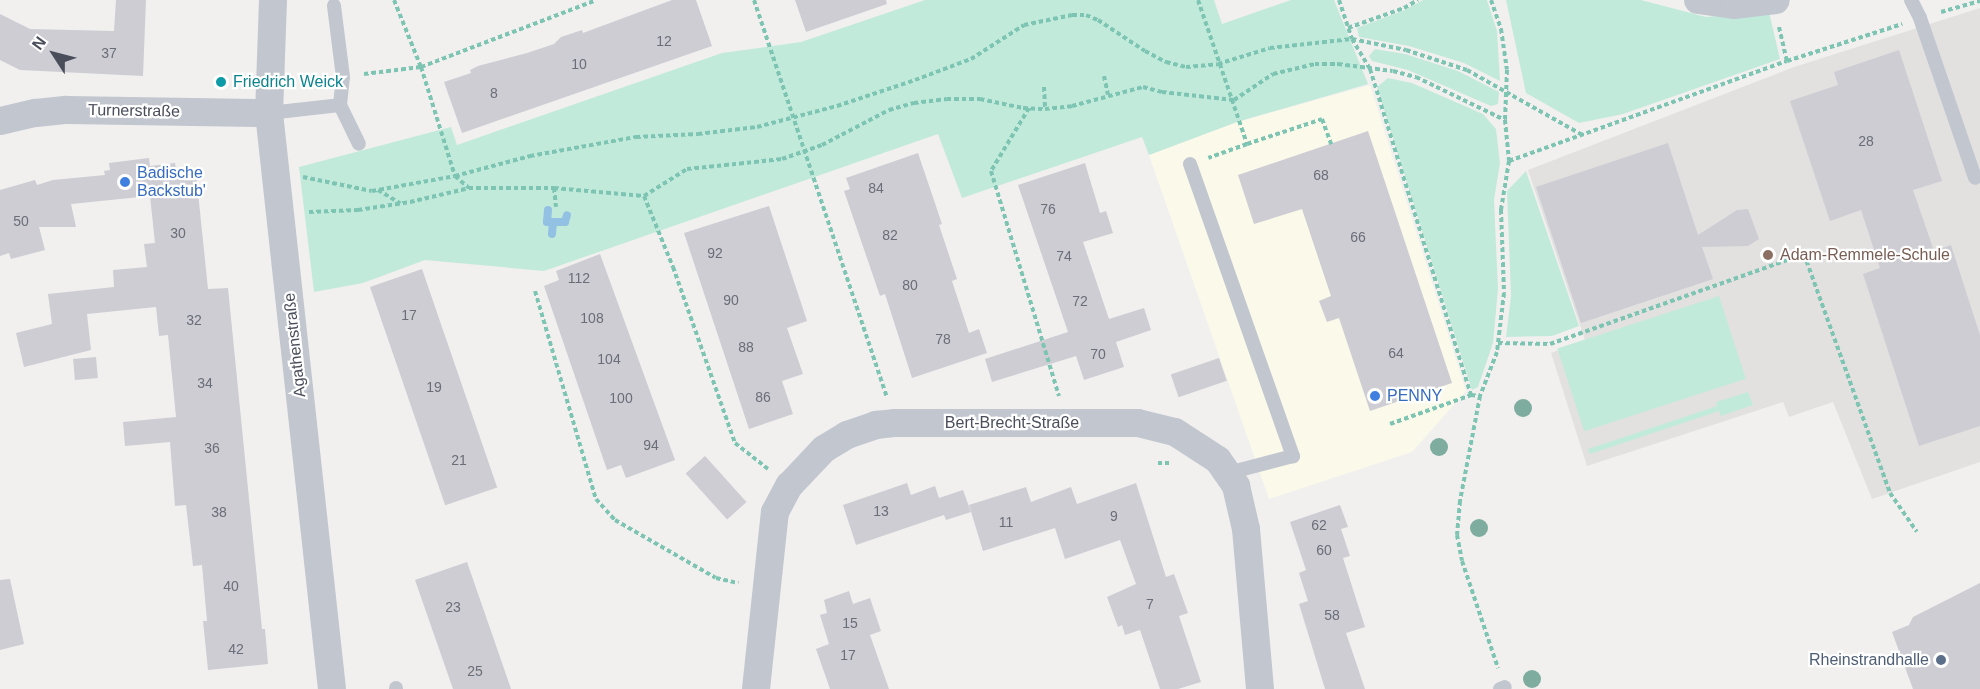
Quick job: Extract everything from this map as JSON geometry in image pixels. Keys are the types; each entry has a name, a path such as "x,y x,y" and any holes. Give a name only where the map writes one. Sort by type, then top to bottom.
{"street":[{"name":"Agathenstraße","path":"273,0 269,113 332,689"},
{"path":"1698,0 1734,4 1775,0"},
{"name":"Turnerstraße","path":"0,121 36,113 67,110 269,113"},
{"name":"Bert-Brecht-Straße","path":"756,689 775,512 789,486 824,449 847,435 876,425 896,423 1138,423 1158,427 1191,441 1218,460 1228,473 1242,504 1246,529 1260,689"}],"lane":[{"path":"1911,0 1920,18 1975,177"},
{"path":"334,6 342,77 340,105 359,144"},
{"path":"269,113 340,105"},
{"path":"1190,164 1293,456 1228,473"}],"path":[{"path":"394,0 421,67 455,176 469,188"},
{"path":"342,77 421,67 596,0"},
{"path":"754,0 896,423"},
{"path":"1198,0 1218,64 1234,100 1247,144"},
{"path":"1338,0 1352,39 1370,69 1471,395"},
{"path":"1348,28 1404,8 1418,0"},
{"path":"1491,0 1501,29 1507,70 1505,120 1509,161 1501,210 1504,293 1498,343 1480,396 1460,501 1456,535 1502,688"},
{"path":"1775,0 1787,62"},
{"path":"1509,161 1787,62 1920,18 1980,1"},
{"path":"276,177 302,176 372,191 455,176 530,156 636,137 745,128 837,106 915,80 970,59 1024,25 1072,15 1086,15 1098,20 1145,51 1166,62 1186,67 1218,64 1270,48 1352,39 1406,50 1467,70 1584,136"},
{"path":"281,214 358,210 469,188 554,188 644,196 687,169 764,162 805,153 889,110 914,103 947,99 980,99 1045,109 1072,106 1143,87 1162,92 1234,100 1273,74 1296,68 1338,64 1393,71 1416,77 1505,120"},
{"path":"1104,76 1108,95"},
{"path":"1044,87 1045,109"},
{"path":"1029,108 991,171 1067,423"},
{"path":"1190,164 1322,119 1331,144"},
{"path":"554,188 556,207"},
{"path":"378,190 400,203"},
{"path":"644,196 673,267 735,442 789,486"},
{"path":"1498,343 1550,344 1804,254 1890,493 1917,532"},
{"path":"535,291 596,499 604,511 615,520 716,578 768,586"},
{"path":"1390,424 1471,395 1480,396"}],"shaded area":[{"name":"Adam-Remmele-Schule","path":"1980,8 1980,462 1872,499 1833,402 1789,417 1783,402 1587,466 1551,353 1585,340 1528,170 1794,67"},
{"path":"1370,85 1466,391 1412,452 1269,499 1149,155 1237,122"}],"green space":[{"path":"925,0 1214,0 1222,24 1291,0 1334,0 1368,84 1237,122 1149,155 1142,137 962,198 938,134 544,271 425,260 363,283 314,292 299,167 451,127 457,145 722,53 801,42"},
{"path":"1423,0 1487,0 1497,31 1500,81 1464,63 1409,46 1359,37 1357,28 1405,10"},
{"path":"1506,0 1641,0 1706,17 1769,12 1780,59 1623,114 1579,123 1526,93"},
{"path":"1375,49 1405,54 1458,71 1499,92 1498,104 1491,106 1408,70 1372,61 1369,56"},
{"path":"1388,78 1412,83 1483,114 1496,129 1500,163 1494,200 1498,289 1493,343 1478,387 1472,390 1377,87"},
{"path":"1526,171 1579,326 1552,336 1506,337 1511,296 1507,191"},
{"path":"1719,296 1746,379 1584,431 1557,349"},
{"path":"1748,392 1753,405 1721,416 1719,411 1590,454 1588,449 1717,406 1716,402"}],"building":[{"path":"116,0 146,0 143,76 20,70 0,60 0,14 30,29 114,31"},
{"path":"672,0 696,0 712,46 462,133 444,82 471,73 470,70 478,66 554,44 561,37 582,30 583,33"},
{"path":"795,0 886,0 887,4 806,32"},
{"path":"1899,50 1942,181 1913,190 1934,251 1951,245 1980,335 1980,426 1919,446 1863,274 1880,268 1861,210 1830,221 1790,101 1838,85 1834,72"},
{"path":"1368,131 1452,383 1370,411 1339,318 1327,322 1319,301 1331,296 1302,209 1254,224 1238,175"},
{"path":"1668,143 1698,235 1737,210 1748,209 1759,239 1748,246 1702,247 1713,279 1581,323 1536,187"},
{"path":"918,153 942,224 939,225 957,279 952,281 969,333 979,329 987,353 912,378 885,294 880,296 844,191 850,189 846,178"},
{"path":"149,158 150,166 175,163 177,174 196,173 208,289 228,288 262,629 265,629 268,664 208,670 203,621 207,621 202,565 193,566 186,505 175,506 170,442 125,446 123,422 176,417 168,335 159,336 156,307 87,314 91,350 24,367 16,333 52,324 48,294 114,287 113,270 147,267 144,244 155,243 150,196 71,204 76,227 39,227 45,250 11,259 9,253 0,256 0,190 35,180 37,185 53,180 105,175 104,171 110,170 109,163"},
{"path":"1085,163 1100,213 1106,211 1113,233 1083,242 1109,319 1144,308 1151,330 1116,342 1124,367 1084,380 1076,356 992,382 985,359 1068,332 1018,185"},
{"path":"769,206 807,321 787,328 803,374 782,381 793,414 749,429 684,233"},
{"path":"600,254 675,460 626,478 621,465 607,470 544,286 559,280 556,271"},
{"path":"422,269 497,487 445,505 370,287"},
{"path":"96,357 98,378 75,380 73,359"},
{"path":"1219,358 1227,381 1179,397 1171,375"},
{"path":"705,456 746,502 727,519 686,473"},
{"path":"907,483 911,495 935,486 939,498 963,490 971,512 946,520 944,515 856,545 843,505"},
{"path":"1136,483 1166,577 1174,574 1188,613 1179,616 1201,682 1178,689 1160,689 1140,630 1125,635 1122,625 1118,627 1107,597 1136,584 1120,540 1065,559 1055,528 983,551 969,505 1026,487 1031,502 1071,487 1077,504"},
{"path":"1340,505 1348,527 1341,529 1350,556 1343,558 1365,627 1346,633 1365,689 1325,689 1299,604 1308,601 1299,573 1306,570 1290,522"},
{"path":"467,562 511,689 453,689 415,580"},
{"path":"10,579 24,644 0,650 0,580"},
{"name":"Rheinstrandhalle","path":"1980,583 1980,689 1913,689 1892,632 1909,625 1913,617"},
{"path":"849,591 853,604 870,598 881,631 870,635 889,689 830,689 816,649 829,644 820,615 827,613 824,600"}],"waterway":[{"path":"548,210 547,222 553,222 552,234"},
{"path":"553,222 565,222 567,215"}],"place":[{"name":"Friedrich Weick","path":"221,82"},
{"name":"Badische Backstub'","path":"125,182"},
{"name":"Adam-Remmele-Schule","path":"1768,255"},
{"name":"PENNY","path":"1375,396"},
{"name":"Rheinstrandhalle","path":"1941,660"}]}
